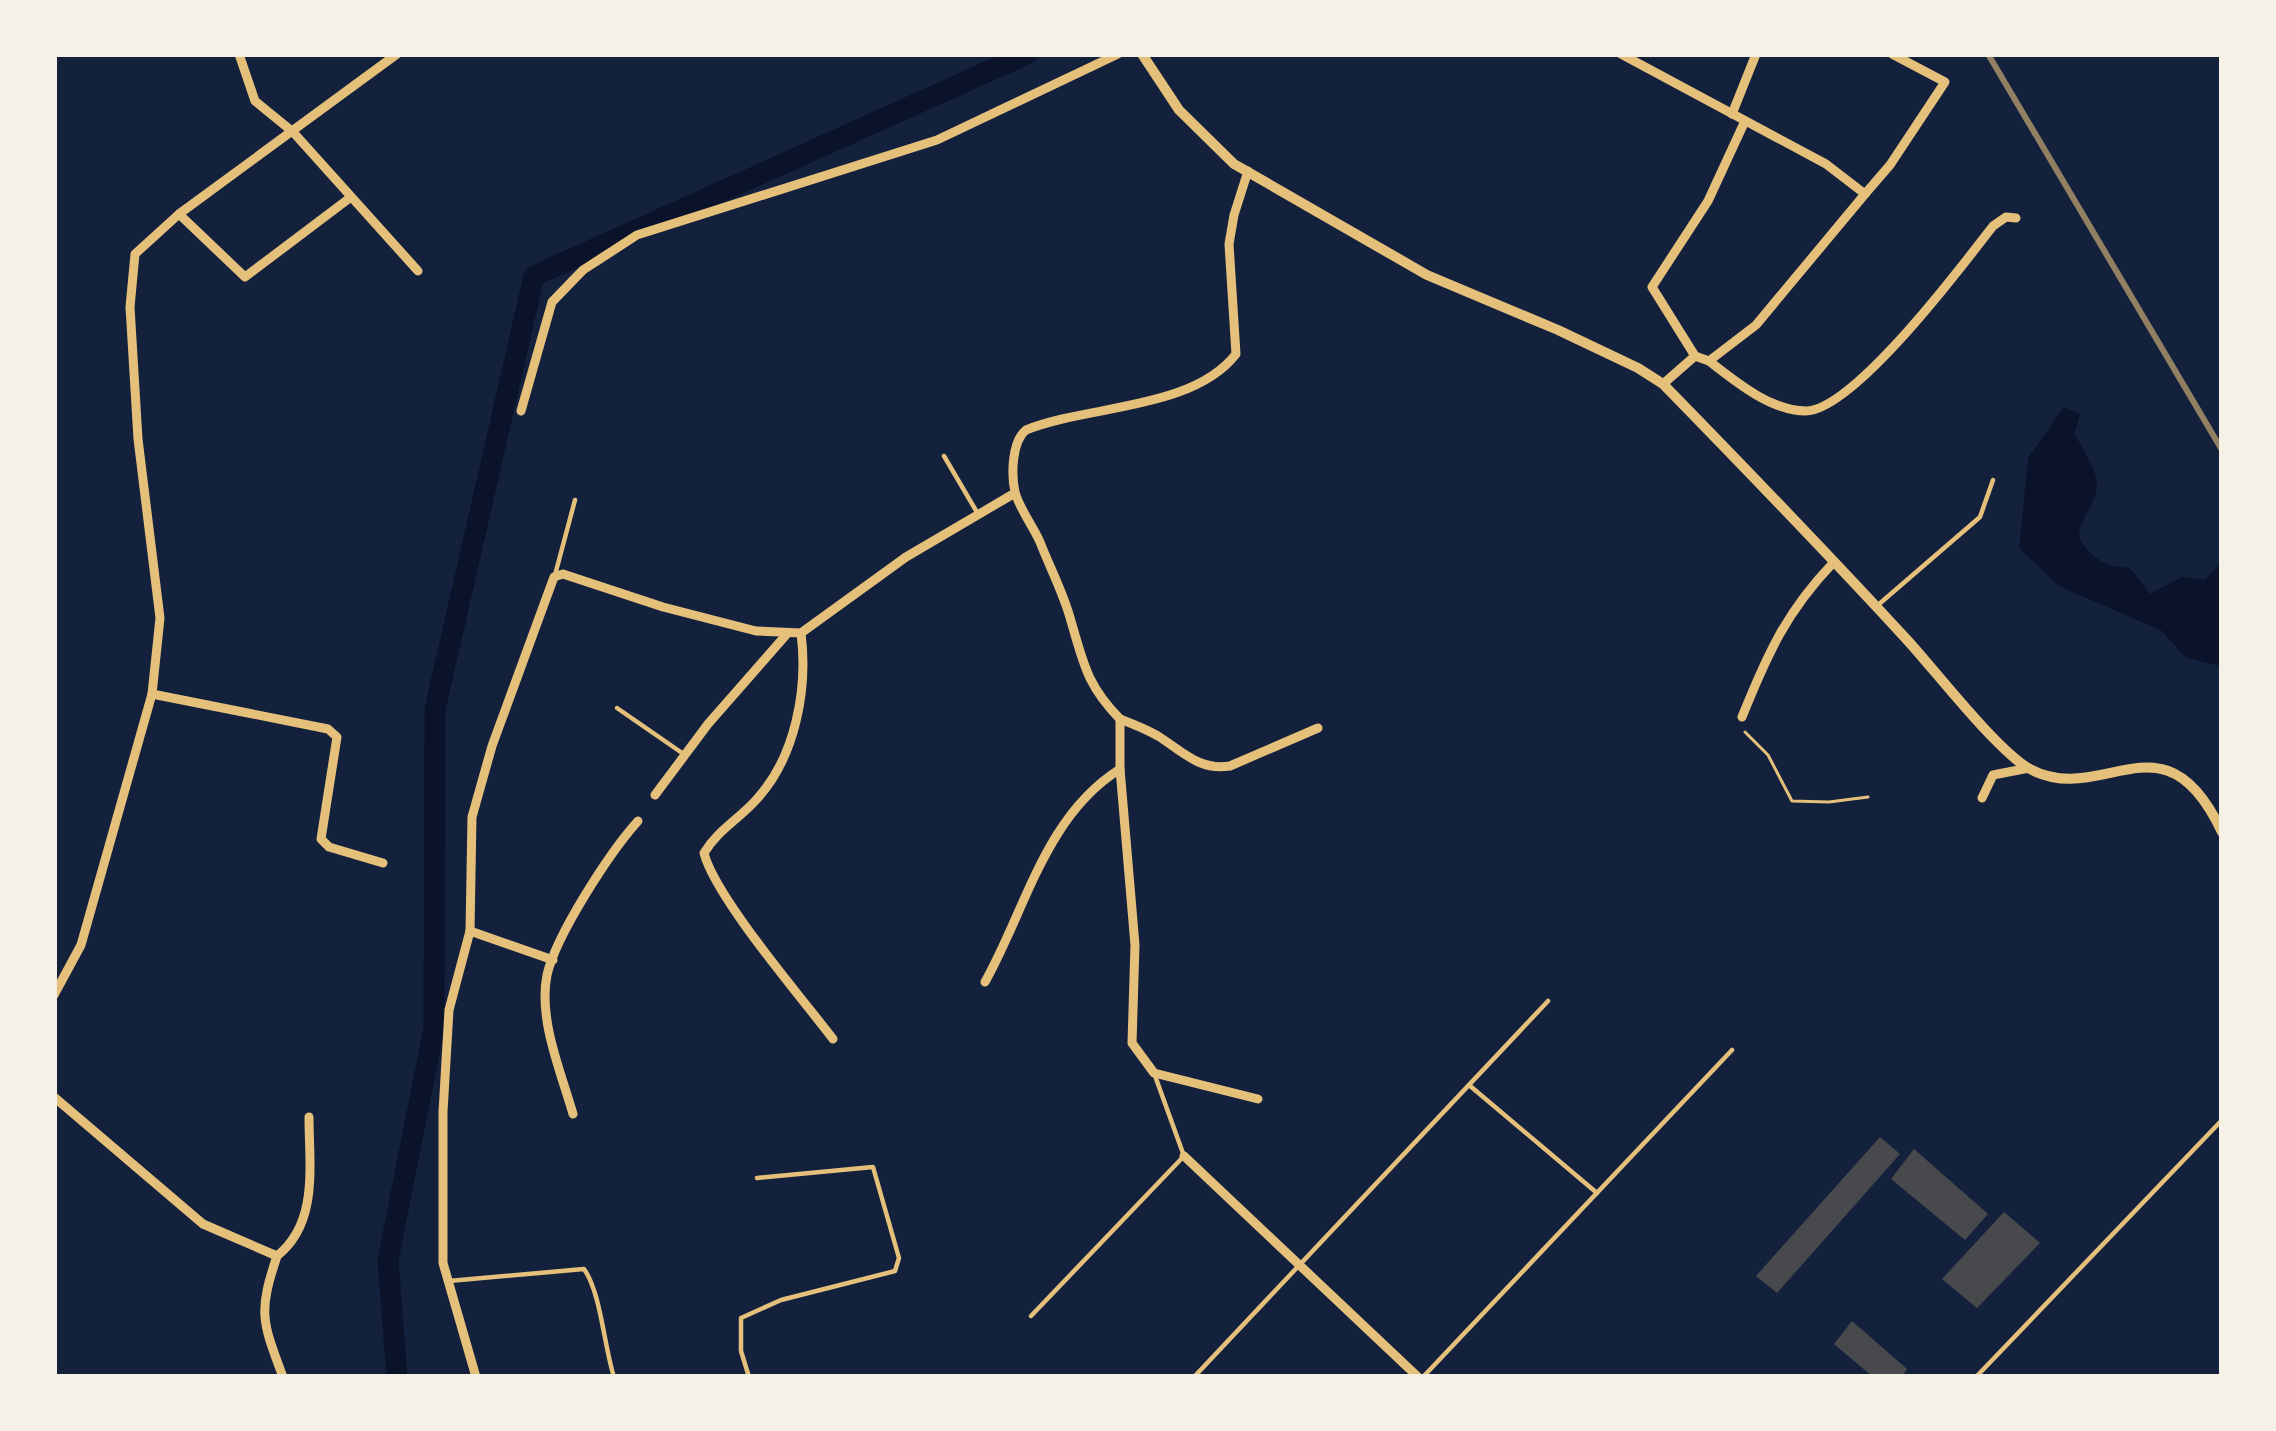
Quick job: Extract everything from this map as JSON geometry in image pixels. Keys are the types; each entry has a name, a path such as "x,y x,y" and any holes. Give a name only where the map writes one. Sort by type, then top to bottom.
{"street":[{"path":"239,54 255,100 292,132 418,271"},
{"path":"54,995 81,945 152,694 160,618 138,439 130,307 135,254 179,214 397,54"},
{"path":"521,410 552,302 583,270 637,235 937,140 1118,54"},
{"path":"1142,54 1197,130 1234,164 1427,274 1558,330 1664,385 2015,759 2050,777 2167,770 2184,776 2222,832"},
{"path":"1621,54 1826,164 1864,194"},
{"path":"1732,114 1756,54"},
{"path":"1709,361 1756,325 1890,165 1945,82 1892,54"},
{"path":"1745,122 1708,201 1652,287 1696,356 1765,399 1805,411 1825,408 1846,394 1993,226 2006,217 2016,218"},
{"path":"1248,171 1234,215 1228,266 1236,354 1226,366 1170,393 1026,430 1016,447 1015,493 1071,618 1081,663 1097,695 1120,719 1215,769 1318,728"},
{"path":"179,214 244,277 350,196"},
{"path":"1664,385 1696,356"},
{"path":"476,1377 442,1250 449,1010 470,932 472,817 491,746 554,578 563,574 663,607 786,635 801,633 906,557 1015,493"},
{"path":"1742,717 1780,628 1833,563"},
{"path":"801,633 801,696 782,763 758,799 712,839 704,853 739,914 833,1039"},
{"path":"655,795 786,635"},
{"path":"152,694 328,728 337,737 321,839 328,847 383,863"},
{"path":"1120,719 1136,945 1132,1043 1154,1072 1258,1099"},
{"path":"1982,798 1993,775 2029,768"},
{"path":"986,982 1059,831 1086,794 1120,769"},
{"path":"573,1114 548,1021 547,977 611,851 638,820"},
{"path":"470,932 553,960"},
{"path":"54,1096 202,1224 277,1256"},
{"path":"284,1377 263,1324 263,1301 277,1256 301,1231 309,1193 309,1117"},
{"path":"1184,1156 1420,1377"}],"lane":[{"path":"944,456 978,514"},
{"path":"1876,606 1981,517 1993,480"},
{"path":"554,578 575,500"},
{"path":"617,708 685,755"},
{"path":"1194,1377 1548,1001"},
{"path":"1420,1377 1732,1050"},
{"path":"1031,1316 1184,1156 1154,1072"},
{"path":"1468,1085 1598,1193"},
{"path":"1976,1377 2222,1120"},
{"path":"749,1377 741,1351 741,1318 781,1300 896,1271 899,1258 873,1168 757,1178"},
{"path":"448,1281 584,1269 592,1279 603,1345 614,1377"}],"path":[{"path":"1742,717 1743,730 1768,755 1792,801 1868,797"}],"water":[{"path":"2064,407 2080,414 2075,433 2097,480 2080,530 2085,547 2107,564 2130,568 2150,594 2182,577 2205,580 2222,562 2222,666 2186,658 2162,631 2059,586 2019,548 2028,458"}],"building":[{"path":"1880,1137 1900,1154 1777,1293 1756,1276"},
{"path":"1914,1149 1988,1214 1965,1240 1891,1179"},
{"path":"2004,1212 2040,1243 1977,1308 1942,1279"},
{"path":"1852,1321 1907,1369 1902,1377 1873,1377 1834,1344"}],"waterway":[{"path":"397,1377 388,1260 434,1028 435,709 534,276 1027,54"}],"railway":[{"path":"1988,54 2222,450"}]}
